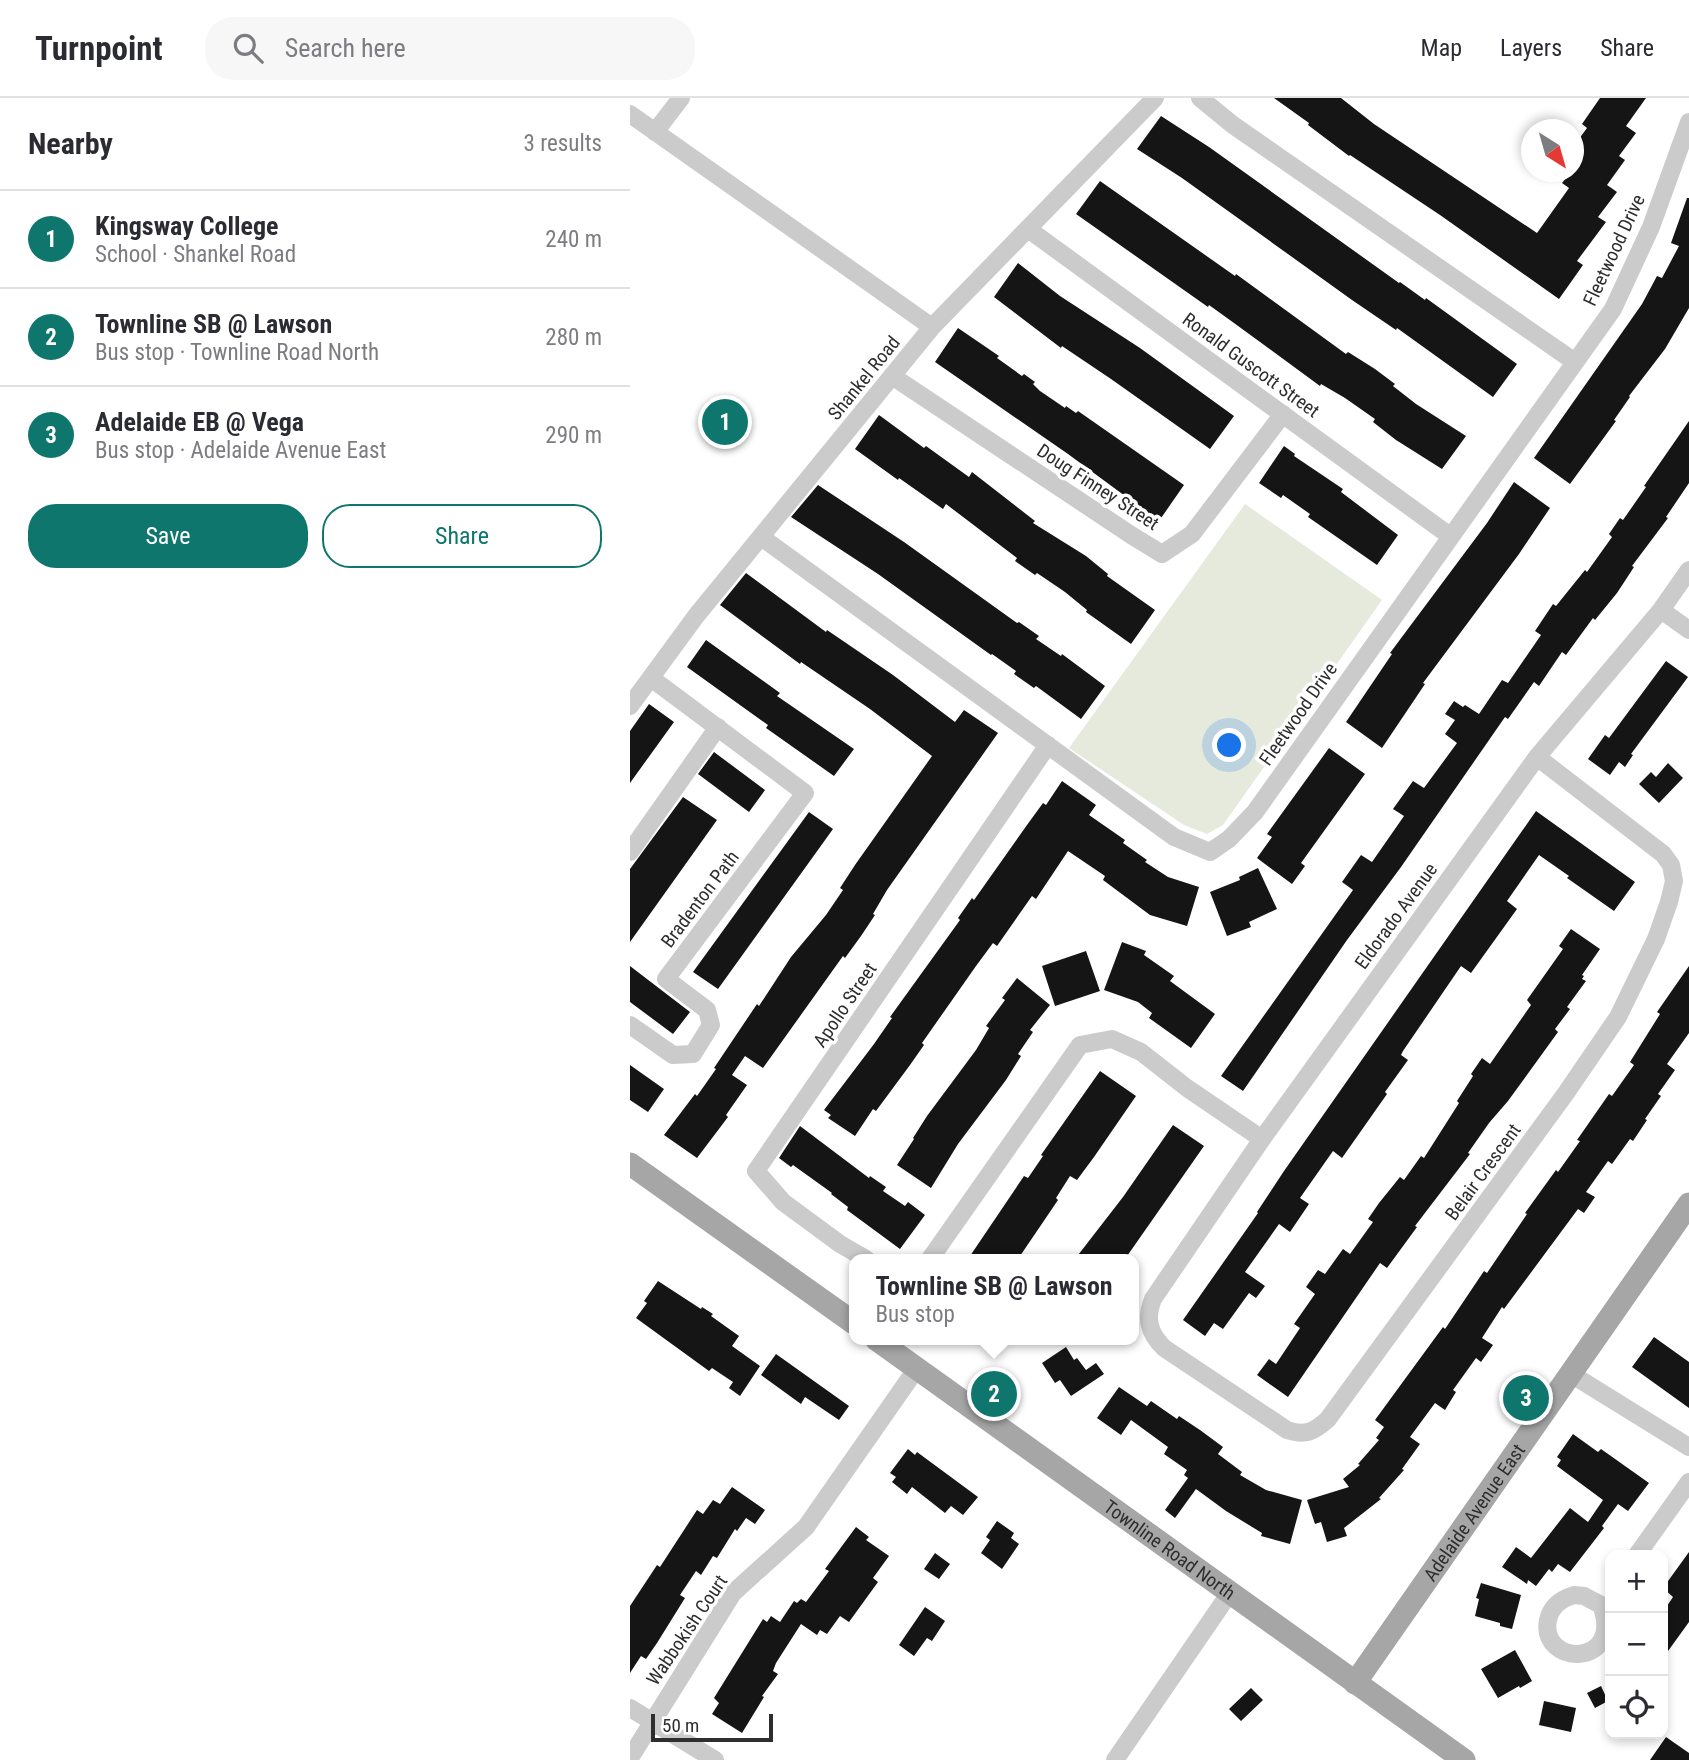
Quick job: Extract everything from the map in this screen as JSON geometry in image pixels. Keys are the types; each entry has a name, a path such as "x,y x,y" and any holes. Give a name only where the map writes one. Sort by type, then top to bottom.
{"main road":[{"path":"630,1164 849,1319"},
{"name":"Adelaide Avenue East","path":"1355,1683 1689,1204"},
{"name":"Townline Road North","path":"884,1345 1464,1760"}],"street":[{"path":"655,132 681,98"},
{"name":"Shankel Road","path":"630,706 696,616 932,327 1155,98"},
{"path":"1200,98 1233,125 1575,362"},
{"path":"630,114 932,327"},
{"name":"Fleetwood Drive","path":"761,537 1174,837 1210,852 1230,839 1255,812 1614,309 1651,227 1689,122"},
{"name":"Ronald Guscott Street","path":"1028,229 1450,536"},
{"name":"Doug Finney Street","path":"892,376 1162,554 1192,534 1283,414"},
{"name":"Eldorado Avenue","path":"1153,1299 1262,1139 1537,757 1661,610 1689,570"},
{"path":"1661,610 1689,630"},
{"name":"Bradenton Path","path":"630,1025 673,1055 694,1054 712,1025 707,1010 666,979 806,793 651,678"},
{"path":"630,852 718,727"},
{"name":"Apollo Street","path":"857,1254 783,1202 756,1171 1048,745"},
{"name":"Belair Crescent","path":"1153,1299 1148,1320 1152,1336 1164,1348 1287,1430 1303,1435 1317,1429 1328,1419 1587,1065 1618,1017 1656,939 1669,902 1673,873 1663,853 1537,757"},
{"path":"934,1254 1080,1045 1112,1039 1141,1052 1187,1088 1262,1139"},
{"name":"Wabbokish Court","path":"630,1758 733,1593 806,1527 917,1368"},
{"path":"1571,1374 1689,1447"},
{"path":"1641,1550 1689,1482"},
{"path":"1115,1760 1229,1594"},
{"path":"630,1708 715,1760"}],"shaded area":[{"path":"1245,504 1382,600 1223,825 1207,834 1184,825 1069,748"}],"building":[{"path":"1274,98 1341,98 1374,124 1537,233 1569,188 1563,182 1584,182 1584,132 1587,128 1584,121 1600,98 1646,98 1626,126 1636,133 1619,156 1625,160 1607,185 1617,192 1598,217 1606,222 1577,261 1583,265 1559,299 1440,215 1349,156 1308,125 1309,123"},
{"path":"1161,116 1209,147 1399,283 1425,300 1426,298 1517,364 1493,397 1137,149"},
{"path":"1100,181 1235,276 1236,274 1346,354 1348,352 1375,369 1416,404 1466,436 1442,469 1396,440 1373,422 1375,419 1345,398 1321,384 1320,386 1209,305 1208,307 1076,214"},
{"path":"1687,198 1689,308 1665,349 1629,396 1614,420 1616,421 1570,484 1534,458 1642,304 1657,276 1662,278 1679,246 1671,243"},
{"path":"1018,263 1060,296 1140,348 1234,416 1210,449 1111,379 1062,346 1061,348 994,297"},
{"path":"958,328 999,356 997,358 1022,376 1024,374 1035,382 1033,384 1040,391 1065,408 1066,406 1076,413 1078,411 1184,485 1159,521 935,362"},
{"path":"879,415 969,477 972,472 1035,521 1033,523 1086,556 1108,574 1107,576 1155,610 1131,644 1086,612 1087,610 1065,592 1015,561 1017,558 946,504 943,509 855,449"},
{"path":"1689,421 1689,483 1666,517 1668,518 1632,566 1634,567 1617,593 1595,620 1593,618 1566,655 1562,652 1539,686 1534,682 1508,719 1505,717 1243,1091 1221,1076 1353,890 1342,882 1361,855 1372,862 1404,816 1393,809 1413,781 1424,788 1457,743 1445,734 1455,720 1445,714 1454,701 1479,714 1502,680 1508,683 1541,635 1535,631 1553,604 1556,606 1585,570 1587,572 1612,537 1609,534 1620,518 1623,520"},
{"path":"1284,446 1295,454 1294,456 1343,489 1341,492 1398,535 1377,565 1308,517 1310,514 1283,495 1281,498 1259,483"},
{"path":"1514,482 1550,508 1423,683 1425,684 1382,748 1346,722 1392,654 1390,653 1487,523"},
{"path":"818,485 1039,636 1036,639 1061,656 1062,654 1105,686 1081,719 1036,686 1034,688 1014,674 1016,671 878,574 791,517"},
{"path":"746,573 826,632 827,630 893,675 955,722 964,710 998,733 887,890 861,936 845,958 843,956 763,1068 745,1056 732,1075 747,1085 726,1115 728,1117 697,1158 664,1135 695,1094 697,1096 757,1004 759,1006 791,957 826,915 843,890 840,888 855,865 932,756 870,709 801,662 800,664 720,605"},
{"path":"706,640 780,693 777,696 854,749 834,776 687,667"},
{"path":"1666,661 1688,677 1631,754 1633,755 1625,767 1619,762 1610,775 1588,759 1605,735 1609,738"},
{"path":"649,704 674,722 630,783 630,731"},
{"path":"1329,748 1365,774 1301,863 1305,866 1292,884 1257,858 1272,837 1267,834"},
{"path":"714,752 765,790 749,812 698,774"},
{"path":"1668,763 1683,778 1659,803 1639,784 1651,772 1656,777"},
{"path":"1062,781 1096,805 1089,815 1125,840 1123,843 1147,860 1145,862 1168,877 1199,887 1187,926 1150,915 1103,880 1105,876 1068,851 1036,899 1032,896 997,946 993,943 922,1043 924,1045 910,1065 876,1111 873,1109 855,1136 828,1118 831,1115 824,1110 874,1044 892,1018 890,1017 960,920 958,918 972,898 974,900 1043,803 1046,805"},
{"path":"683,797 717,820 630,942 630,869"},
{"path":"1536,811 1635,882 1614,911 1539,855 1507,901 1517,909 1471,973 1461,966 1403,1051 1401,1055 1408,1060 1385,1092 1387,1094 1342,1158 1333,1151 1300,1198 1309,1204 1290,1232 1279,1224 1245,1272 1265,1286 1256,1298 1249,1293 1223,1329 1214,1323 1205,1336 1183,1320"},
{"path":"809,812 833,829 718,989 693,972"},
{"path":"1258,868 1277,909 1249,922 1251,927 1227,936 1210,892 1240,880 1239,877"},
{"path":"1571,929 1600,949 1582,975 1582,979 1586,981 1567,1007 1570,1009 1555,1029 1558,1032 1489,1123 1468,1153 1470,1154 1387,1268 1380,1263 1288,1397 1257,1375 1269,1359 1276,1364 1300,1328 1294,1324 1315,1294 1306,1287 1318,1270 1325,1274 1343,1249 1350,1254 1373,1222 1368,1219 1379,1203 1400,1177 1404,1180 1421,1156 1424,1158 1459,1103 1457,1101 1482,1058 1490,1064 1531,1005 1527,1000 1563,949 1559,946"},
{"path":"1122,942 1146,951 1144,955 1174,976 1170,981 1215,1014 1191,1048 1149,1018 1152,1013 1138,1002 1104,990"},
{"path":"1086,951 1100,991 1055,1006 1042,966"},
{"path":"630,966 690,1012 673,1034 630,1002"},
{"path":"1689,966 1689,1033 1667,1064 1675,1070 1658,1094 1661,1096 1645,1119 1647,1120 1633,1141 1630,1139 1612,1164 1608,1161 1586,1192 1595,1197 1584,1213 1578,1209 1504,1309 1502,1307 1482,1338 1493,1345 1481,1362 1476,1358 1453,1390 1456,1392 1445,1410 1435,1403 1410,1437 1420,1444 1402,1469 1404,1470 1379,1498 1381,1499 1344,1528 1347,1536 1327,1542 1321,1522 1315,1524 1307,1500 1349,1487 1343,1479 1360,1465 1358,1464 1379,1440 1376,1438 1384,1427 1375,1420 1443,1327 1445,1329 1484,1271 1487,1273 1527,1214 1525,1213 1580,1141 1577,1140 1609,1094 1612,1096 1634,1065 1630,1062 1660,1014 1657,1012"},
{"path":"1017,978 1050,1005 1030,1030 1033,1032 1018,1054 1021,1056 1006,1080 958,1144 931,1188 897,1165 927,1116 976,1050 989,1028 986,1026"},
{"path":"630,1065 664,1089 648,1112 630,1100"},
{"path":"1100,1071 1136,1096 1077,1180 1070,1176 1056,1198 1058,1200 1021,1254 971,1254 1024,1176 1028,1178 1043,1156 1041,1155"},
{"path":"1173,1125 1204,1146 1128,1254 1079,1254"},
{"path":"800,1126 869,1178 870,1176 886,1187 883,1191 905,1206 908,1202 925,1215 900,1249 847,1210 848,1207 832,1193 779,1158"},
{"path":"658,1281 713,1314 711,1316 739,1336 732,1346 760,1366 740,1396 729,1388 733,1382 712,1368 709,1371 636,1318"},
{"path":"1654,1337 1689,1362 1689,1408 1632,1367"},
{"path":"1066,1347 1074,1360 1077,1358 1086,1370 1096,1363 1104,1374 1071,1396 1060,1380 1055,1383 1042,1363"},
{"path":"776,1354 849,1406 839,1420 805,1397 801,1404 761,1375"},
{"path":"1119,1387 1147,1406 1151,1401 1177,1419 1179,1416 1200,1430 1223,1447 1218,1454 1242,1472 1240,1475 1266,1490 1302,1500 1290,1544 1261,1536 1262,1533 1196,1489 1175,1518 1165,1510 1188,1478 1184,1475 1187,1470 1164,1454 1168,1447 1131,1420 1121,1435 1097,1418"},
{"path":"1573,1434 1598,1452 1601,1449 1649,1483 1628,1511 1618,1504 1602,1526 1604,1528 1570,1572 1558,1564 1552,1572 1549,1569 1536,1586 1528,1580 1527,1584 1502,1567 1516,1547 1531,1558 1570,1508 1588,1522 1603,1500 1557,1466 1561,1460 1557,1457"},
{"path":"908,1449 915,1455 917,1452 978,1497 963,1515 951,1506 945,1513 912,1487 907,1494 892,1482 896,1477 890,1473"},
{"path":"732,1487 765,1510 755,1524 746,1518 737,1531 735,1529 717,1558 713,1556 701,1575 696,1571 680,1595 685,1598 657,1643 646,1659 641,1656 630,1673 630,1606 657,1565 660,1567 697,1510 703,1514 713,1500 720,1504"},
{"path":"997,1521 1014,1533 1011,1538 1019,1544 1002,1569 981,1553 990,1540 986,1537"},
{"path":"856,1527 869,1537 866,1540 889,1556 873,1578 878,1582 849,1622 840,1616 827,1634 820,1630 817,1635 801,1624 776,1663 773,1671 778,1674 762,1696 764,1697 742,1733 712,1714 719,1703 714,1698 763,1619 767,1622 771,1616 780,1622 794,1601 797,1603 801,1599 806,1602 829,1571 825,1569"},
{"path":"1689,1552 1689,1622 1668,1651 1668,1604 1673,1597 1668,1592 1668,1581"},
{"path":"935,1553 950,1564 939,1579 924,1569"},
{"path":"1481,1583 1521,1595 1512,1629 1475,1616 1479,1599 1476,1598"},
{"path":"925,1607 945,1621 932,1641 927,1638 914,1656 899,1645"},
{"path":"1515,1650 1532,1681 1498,1698 1481,1669"},
{"path":"1601,1686 1605,1703 1595,1708 1587,1693"},
{"path":"1251,1688 1263,1700 1241,1721 1229,1709"},
{"path":"1544,1701 1576,1708 1571,1732 1539,1725"},
{"path":"1668,1738 1689,1753 1689,1760 1650,1760 1665,1739"}],"place":[{"name":"Kingsway College","path":"725,422"},
{"name":"Townline SB @ Lawson","path":"994,1394"},
{"name":"Adelaide EB @ Vega","path":"1526,1398"}]}
